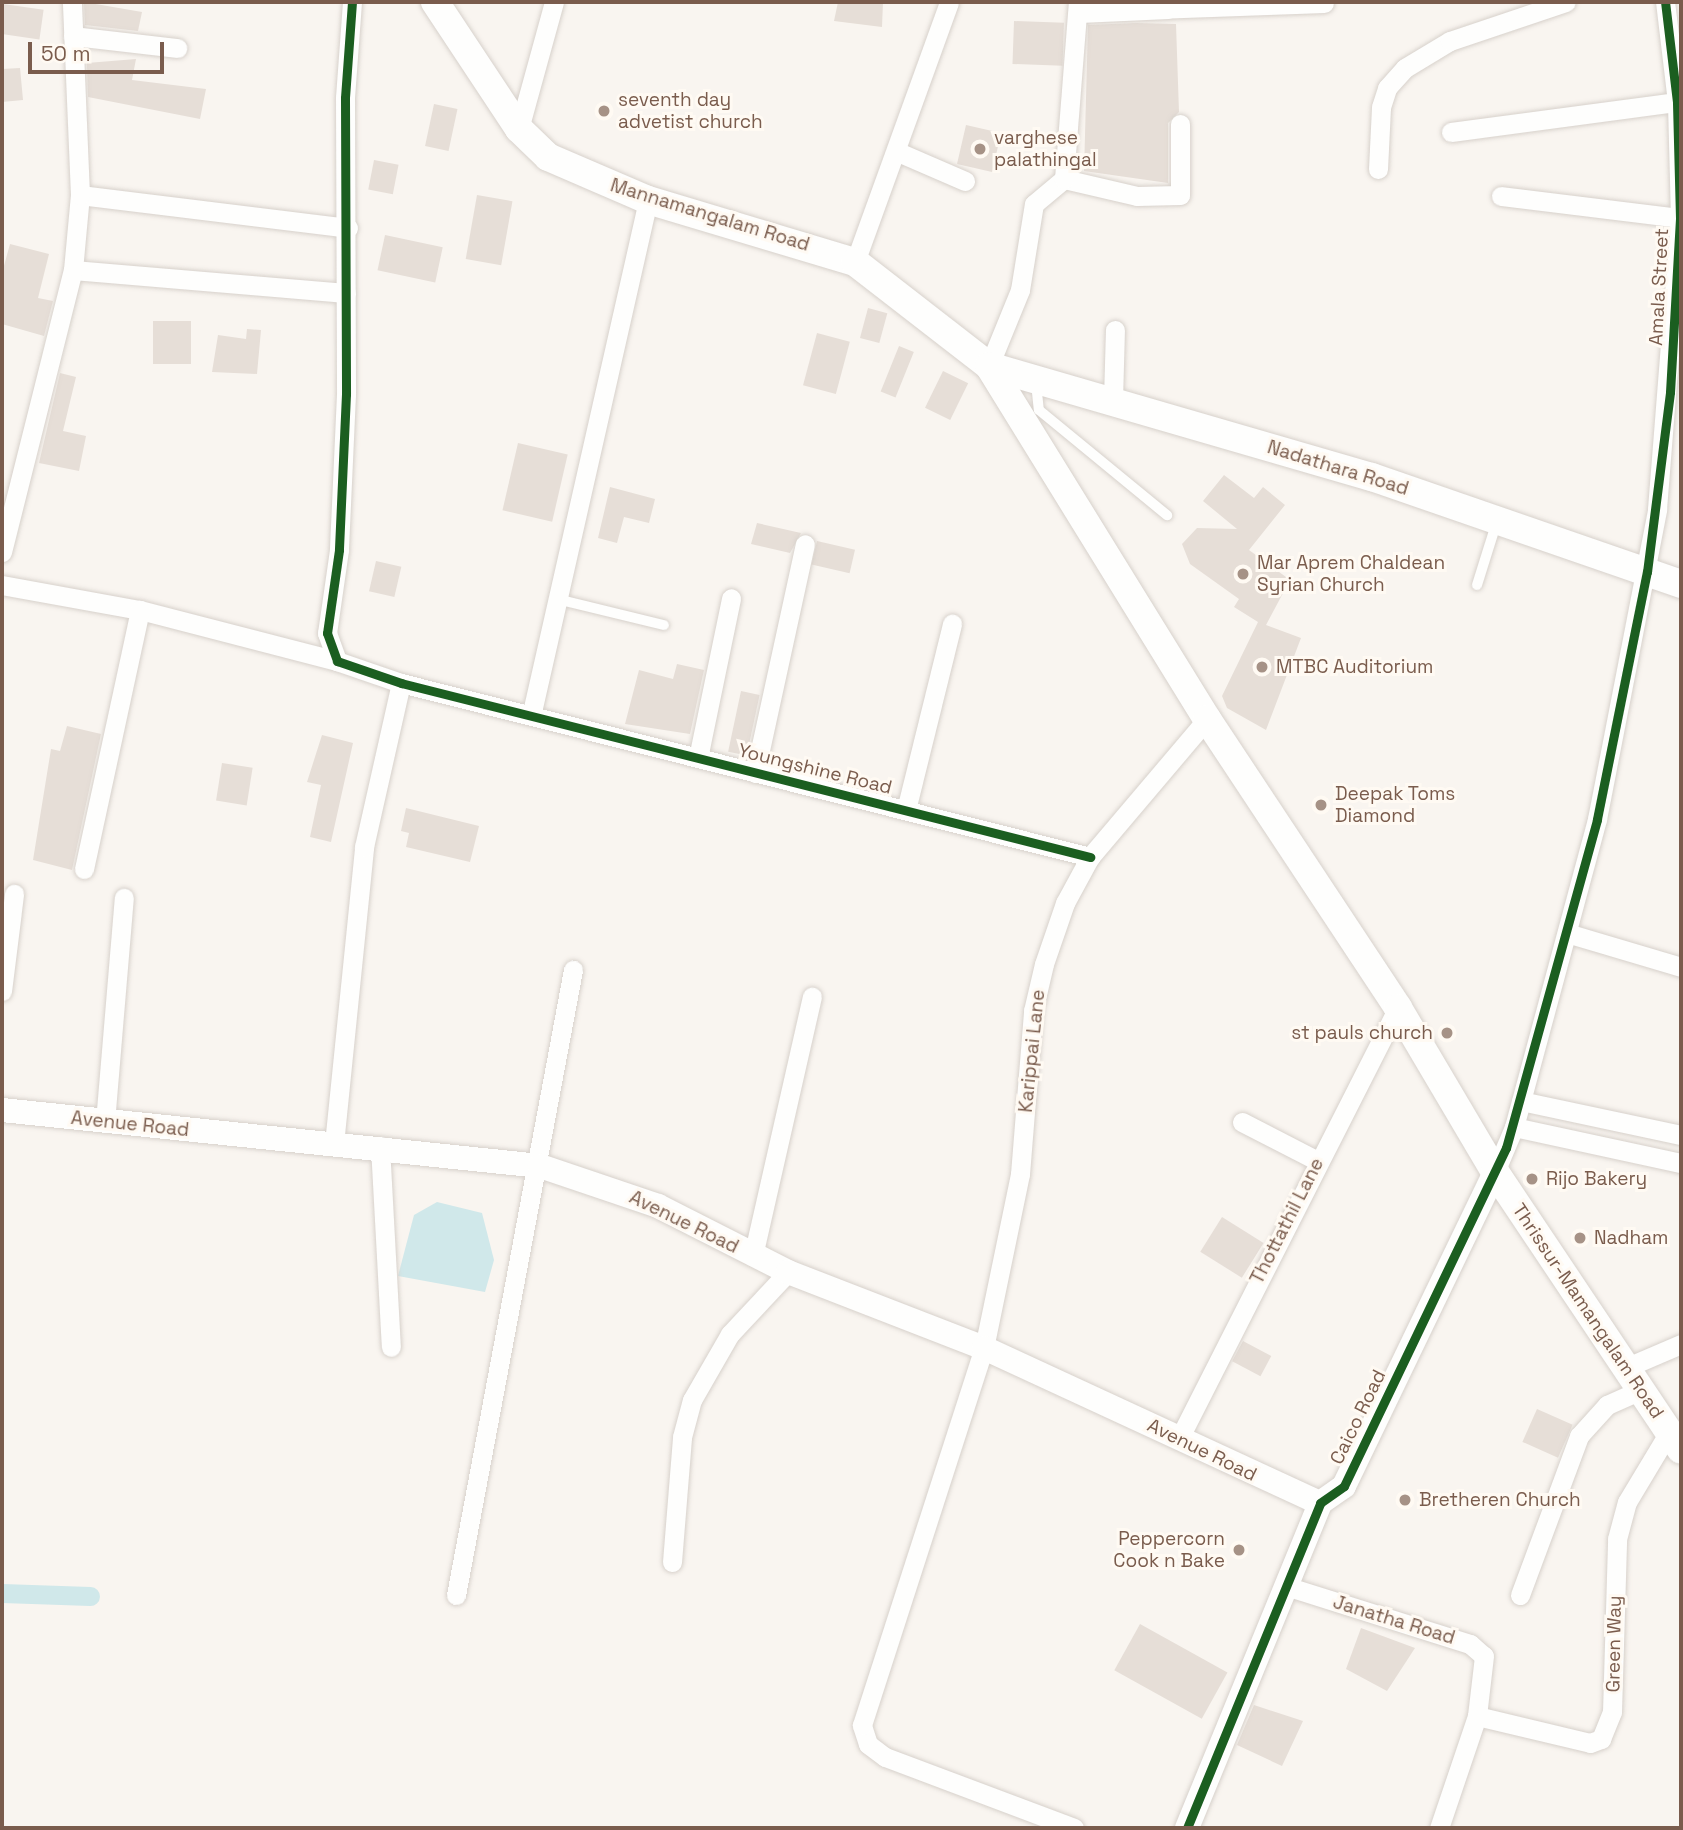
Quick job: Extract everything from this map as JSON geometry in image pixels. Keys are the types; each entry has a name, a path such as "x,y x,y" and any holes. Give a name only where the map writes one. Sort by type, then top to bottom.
{"main road":[{"name":"Mannamangalam Road","path":"435,2 519,129 548,157 648,200 855,262 989,366"},
{"name":"Nadathara Road","path":"989,366 1113,400 1497,520 1681,584"},
{"name":"Thrissur-Mamangalam Road","path":"989,366 1207,719 1398,1008 1494,1172 1675,1441"}],"street":[{"path":"2,552 72,270 80,195 72,2"},
{"path":"337,661 327,633 339,550 348,228 345,98 352,2"},
{"path":"519,129 554,2"},
{"path":"855,262 898,152 949,2"},
{"path":"1378,169 1381,107 1387,88 1405,68 1450,41 1566,2"},
{"name":"Amala Street","path":"1494,1172 1514,1127 1597,819 1647,572 1670,391 1680,218 1677,102 1665,2"},
{"path":"989,366 1020,290 1034,204 1064,179 1078,8 1324,3"},
{"path":"73,36 177,48"},
{"path":"1451,132 1677,102"},
{"path":"1064,179 1138,195 1180,195 1180,124"},
{"path":"898,152 965,181"},
{"path":"80,195 348,228"},
{"path":"1501,196 1680,218"},
{"path":"532,712 648,200"},
{"path":"72,270 346,293"},
{"path":"1113,400 1115,330"},
{"path":"755,773 805,544"},
{"name":"Youngshine Road","path":"2,585 140,610 337,661 401,683 532,712 755,773 1090,858"},
{"path":"698,758 731,598"},
{"path":"84,869 140,610"},
{"path":"906,810 952,624"},
{"path":"334,1144 364,847 401,683"},
{"name":"Karippai Lane","path":"1074,1828 885,1757 868,1744 862,1725 984,1348 1020,1174 1033,1011 1065,903 1090,858 1207,719"},
{"path":"2,991 14,894"},
{"path":"105,1122 124,898"},
{"path":"1567,933 1681,967"},
{"path":"456,1595 540,1166 573,970"},
{"path":"752,1256 812,997"},
{"name":"Thottathil Lane","path":"1180,1437 1398,1008"},
{"path":"1521,1101 1681,1135"},
{"name":"Avenue Road","path":"2,1110 334,1144 380,1146 540,1166 658,1206 752,1256 984,1348 1320,1503"},
{"path":"1242,1122 1318,1161"},
{"path":"1514,1127 1681,1163"},
{"path":"380,1146 391,1348"},
{"name":"Caico Road","path":"1187,1828 1289,1587 1320,1503 1344,1486 1494,1172"},
{"path":"671,1562 682,1437 692,1400 730,1334 788,1272"},
{"path":"1520,1595 1579,1436 1632,1379 1681,1344"},
{"name":"Green Way","path":"1477,1716 1590,1743 1601,1739 1612,1712 1617,1539 1627,1502 1675,1441"},
{"name":"Janatha Road","path":"1289,1587 1470,1644 1483,1657 1486,1676 1477,1716 1439,1828"}],"lane":[{"path":"1036,379 1039,410 1167,515"},
{"path":"1477,584 1497,520"},
{"path":"557,598 663,625"}],"water":[{"path":"437,1202 482,1213 494,1260 485,1292 398,1276 414,1215"}],"building":[{"path":"84,2 142,12 138,31 85,25"},
{"path":"838,2 883,2 882,27 834,21"},
{"path":"3,4 44,10 39,39 2,34"},
{"path":"1014,21 1064,23 1062,66 1012,64"},
{"path":"1176,24 1179,112 1168,123 1168,183 1084,171 1088,25"},
{"path":"136,59 132,80 206,89 200,119 88,97 87,63"},
{"path":"20,68 23,100 2,102 2,69"},
{"path":"434,104 457,109 449,151 425,146"},
{"name":"varghese palathingal","path":"966,125 1001,133 992,172 957,164"},
{"path":"374,160 399,165 393,194 368,189"},
{"path":"477,195 512,201 501,265 466,259"},
{"path":"385,235 443,247 435,282 378,270"},
{"path":"10,244 49,254 38,298 53,301 44,336 2,324 2,273"},
{"path":"868,308 887,313 879,343 860,338"},
{"path":"153,321 191,321 191,364 153,364"},
{"path":"247,329 261,330 257,374 212,372 218,335 246,339"},
{"path":"817,333 850,342 836,394 803,385"},
{"path":"899,346 914,352 895,397 881,391"},
{"path":"943,371 968,383 950,420 925,408"},
{"path":"60,373 76,377 63,431 86,436 79,471 39,463"},
{"path":"518,443 568,454 552,522 502,510"},
{"path":"1224,475 1254,498 1263,487 1285,505 1249,550 1290,580 1266,625 1301,638 1266,730 1227,708 1222,696 1258,622 1234,607 1239,599 1190,564 1182,544 1197,528 1237,529 1203,501"},
{"path":"610,487 655,499 649,523 624,517 617,543 598,538"},
{"path":"757,523 801,533 790,553 751,544"},
{"path":"817,541 855,550 850,573 812,564"},
{"path":"376,561 401,567 394,597 369,591"},
{"path":"677,664 704,670 690,734 625,724 639,670 673,679"},
{"path":"741,691 760,695 747,756 728,752"},
{"path":"67,726 101,734 72,870 33,860 51,749 60,751"},
{"path":"322,735 353,743 331,842 310,837 321,785 307,782"},
{"path":"222,763 253,768 247,805 216,801"},
{"path":"406,808 479,826 470,862 406,847 409,833 401,831"},
{"path":"1222,1217 1264,1243 1242,1278 1200,1252"},
{"path":"1243,1341 1271,1356 1260,1376 1232,1361"},
{"path":"1537,1409 1573,1425 1558,1458 1522,1442"},
{"path":"1140,1624 1227,1672 1202,1719 1114,1670"},
{"path":"1361,1628 1415,1648 1387,1691 1346,1669"},
{"path":"1254,1705 1303,1721 1282,1766 1237,1745"}],"waterway":[{"path":"2,1593 90,1596"}],"cycle path":[{"path":"352,2 345,98 346,394 339,550 327,633 337,661 401,683 1090,857"},
{"path":"1187,1828 1320,1503 1344,1486 1506,1148 1597,819 1647,572 1670,392 1680,218 1677,102 1665,2"}],"place":[{"name":"seventh day advetist church","path":"604,111"},
{"name":"varghese palathingal","path":"980,149"},
{"name":"Mar Aprem Chaldean Syrian Church","path":"1243,574"},
{"name":"MTBC Auditorium","path":"1262,667"},
{"name":"Deepak Toms Diamond","path":"1321,805"},
{"name":"st pauls church","path":"1447,1033"},
{"name":"Rijo Bakery","path":"1532,1179"},
{"name":"Nadham","path":"1580,1238"},
{"name":"Bretheren Church","path":"1405,1500"},
{"name":"Peppercorn Cook n Bake","path":"1239,1550"}]}
